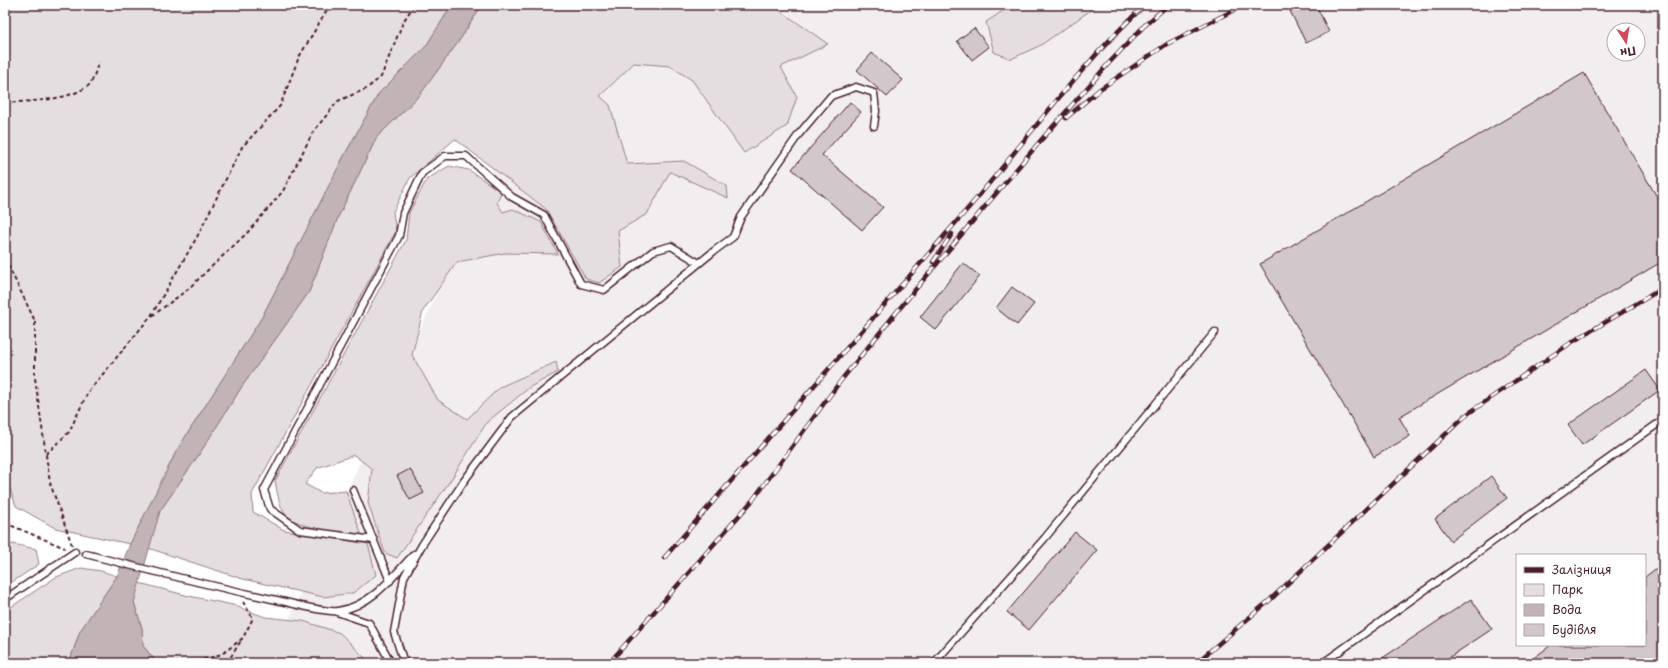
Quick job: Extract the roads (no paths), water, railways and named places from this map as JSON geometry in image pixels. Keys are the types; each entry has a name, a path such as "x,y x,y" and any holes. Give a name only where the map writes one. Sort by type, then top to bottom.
{"lane":[{"path":"404,663 394,632 404,577 422,545 464,481 512,417 699,263 733,238 741,217 799,134 831,96 856,87 874,93 876,111 874,126"},
{"path":"374,540 300,530 270,509 264,490 399,236 403,213 422,173 445,156 466,156 512,197 544,215 581,284 604,290 652,251 671,246 699,263"},
{"path":"934,663 1044,539 1215,332"},
{"path":"1323,663 1663,420"},
{"path":"353,490 390,581"},
{"path":"337,612 363,604 390,581 422,545"},
{"path":"5,599 75,552"},
{"path":"86,554 174,577 337,612 369,624 391,663"}],"water":[{"path":"452,5 482,5 459,41 419,96 377,137 339,215 309,292 241,388 200,453 160,511 134,602 142,628 143,646 154,659 146,663 69,663 80,631 117,576 130,544 177,450 262,317 345,154 379,93 426,46"}],"railway":[{"path":"664,558 971,205 1076,77 1098,52 1145,5"},
{"path":"609,663 752,501 842,379 1042,139 1109,63 1144,26 1168,5"},
{"path":"1066,118 1100,89 1167,44 1244,5"},
{"path":"933,262 952,234"},
{"path":"1196,663 1270,600 1466,415 1572,342 1663,288"}]}
